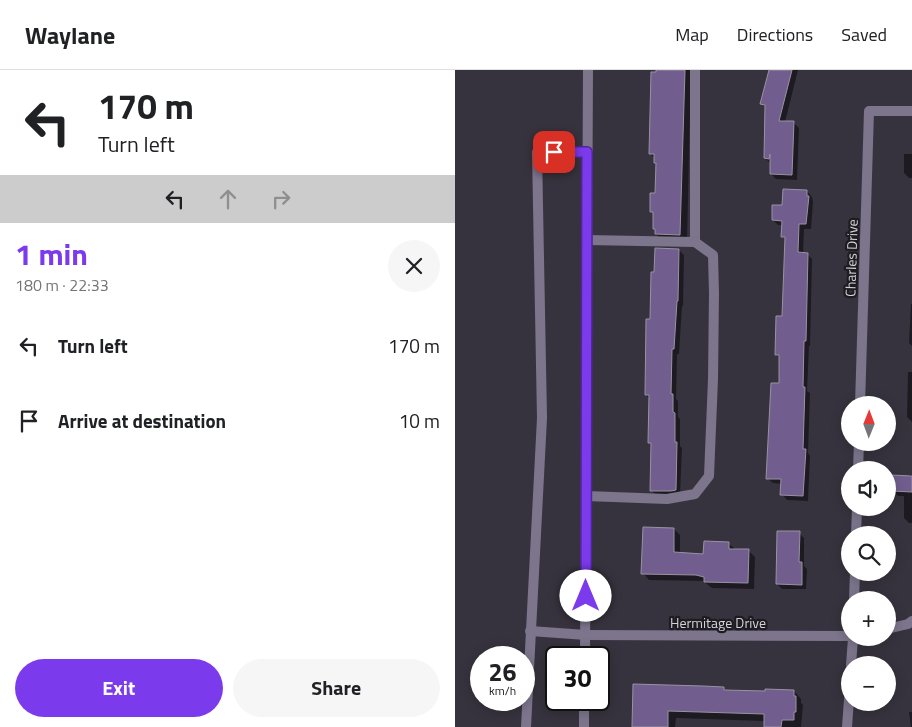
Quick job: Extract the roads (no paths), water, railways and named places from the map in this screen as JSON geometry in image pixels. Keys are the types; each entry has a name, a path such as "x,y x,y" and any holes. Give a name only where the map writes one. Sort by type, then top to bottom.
{"street":[{"path":"586,646 588,70"},
{"path":"695,70 695,242"},
{"name":"Charles Drive","path":"860,396 869,111 912,111"},
{"path":"526,727 542,418 537,152 587,152"},
{"path":"586,496 667,499 695,494 709,476 715,293 713,255 695,242 587,240"},
{"path":"896,626 908,624 912,621"},
{"name":"Hermitage Drive","path":"530,631 586,635 841,637"},
{"path":"584,711 584,727"},
{"path":"847,727 848,711"}]}
